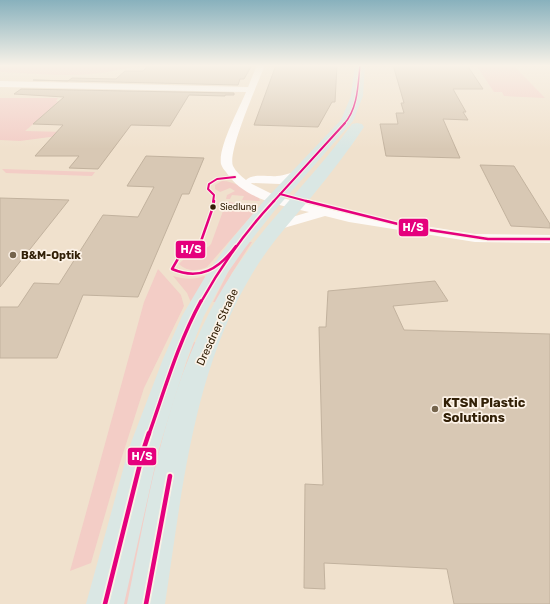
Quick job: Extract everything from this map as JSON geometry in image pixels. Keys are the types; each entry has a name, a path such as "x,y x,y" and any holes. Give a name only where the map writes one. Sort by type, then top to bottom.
{"main road":[{"name":"Dresdner Straße","path":"146,604 177,438 198,367 229,295 250,264 285,205 298,174 347,121 357,93"},
{"name":"Dresdner Straße","path":"105,604 144,448 175,359 193,316 218,272 238,244 285,205 341,151 367,108"}],"street":[{"path":"250,93 228,148 227,165 236,177 248,187 306,216 326,213"},
{"path":"228,148 241,171 285,205 488,239 550,240"},
{"path":"252,180 280,180 298,174"},
{"path":"285,205 410,227"}],"shaded area":[{"path":"503,93 540,93 545,98 504,96"},
{"path":"0,98 58,98 56,101 63,102 52,108 25,131 108,133 50,137 20,141 0,140"},
{"path":"2,169 95,172 92,176 6,173"},
{"path":"222,181 227,181 241,187 259,198 260,201 242,200 244,196 232,195 230,199 226,199 227,195 235,191 230,188 220,192 215,189 215,185"},
{"path":"229,202 259,207 207,267 189,270 182,267 179,264 185,258 196,251 207,248 211,244 223,211 226,211 228,207 224,206 225,203"},
{"path":"248,242 252,242 232,273 217,302 213,302 228,272"},
{"path":"158,269 181,295 184,306 144,388 120,463 91,563 70,571 144,302"},
{"path":"173,276 188,279 204,276 207,278 192,305 187,293"},
{"path":"194,342 198,343 128,604 122,604 162,439 182,374"}],"building":[{"path":"234,93 234,95 189,95 170,126 131,125 98,169 69,168 79,156 35,156 63,125 33,124 64,97 14,94"},
{"path":"266,93 335,93 335,102 332,102 318,127 254,125"},
{"path":"401,93 455,93 466,112 463,112 468,120 443,119 460,158 386,156 380,124 398,124 396,113 404,113 401,103 404,103"},
{"path":"146,156 204,158 189,194 182,194 138,297 83,295 57,358 0,358 0,307 18,307 34,283 59,284 103,215 138,217 154,187 127,186"},
{"path":"480,165 514,166 550,224 550,228 511,226"},
{"path":"0,198 69,200 0,287"},
{"name":"KTSN Plastic Solutions","path":"435,281 448,301 393,306 404,330 550,334 550,604 454,604 447,569 324,563 325,589 304,588 305,484 323,485 319,327 326,327 328,291"}],"transit line":[{"name":"H/S","path":"105,604 144,448 175,359 193,316 218,272 238,244 269,206 347,121 357,93"},
{"name":"H/S","path":"235,177 217,179 209,184 208,189 214,195 213,207 200,244 179,257 172,269 181,273 200,274 216,267 224,261 236,246"},
{"name":"H/S","path":"280,194 410,227 488,239 550,239"},
{"name":"H/S","path":"146,604 170,476"}],"place":[{"name":"Siedlung","path":"213,207"},
{"name":"B&M-Optik","path":"13,255"},
{"name":"KTSN Plastic Solutions","path":"435,409"}]}
